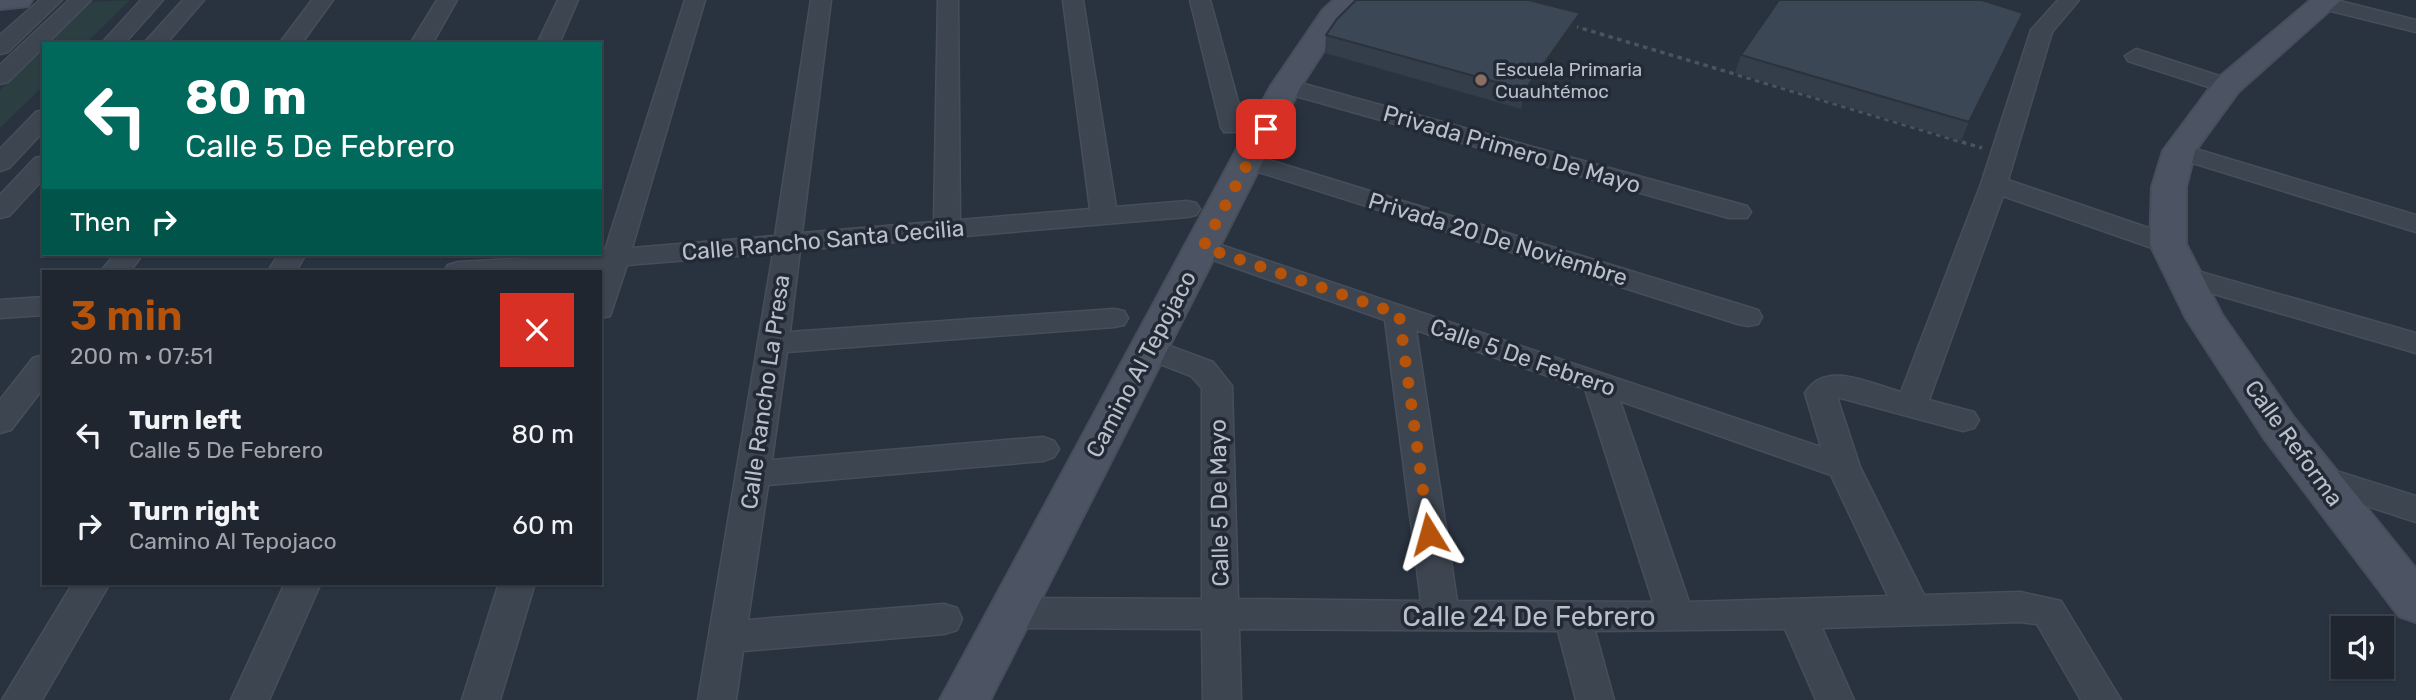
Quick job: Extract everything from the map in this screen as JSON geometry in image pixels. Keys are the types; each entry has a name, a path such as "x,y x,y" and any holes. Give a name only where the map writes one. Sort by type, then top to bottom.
{"street":[{"path":"0,1 18,0"},
{"path":"0,47 52,0"},
{"path":"0,77 81,0"},
{"path":"114,42 153,0"},
{"path":"156,42 194,0"},
{"path":"292,42 323,0"},
{"path":"422,42 447,0"},
{"path":"549,42 568,0"},
{"path":"602,303 695,0"},
{"name":"Calle Rancho La Presa","path":"717,700 774,342 821,0"},
{"path":"947,229 948,0"},
{"path":"1073,0 1104,216"},
{"path":"1200,0 1233,127"},
{"name":"Camino Al Tepojaco","path":"965,700 1286,86 1333,16 1350,0"},
{"path":"1912,405 1998,170 2042,30 2069,0"},
{"path":"2173,248 2169,187 2179,151 2227,86 2325,2 2416,26"},
{"path":"2017,23 2042,30"},
{"path":"2136,56 2227,86"},
{"name":"Privada Primero De Mayo","path":"1286,86 1738,212"},
{"path":"0,163 42,119"},
{"path":"2179,151 2416,224"},
{"name":"Privada 20 De Noviembre","path":"1249,161 1748,317"},
{"path":"0,211 42,165"},
{"path":"1998,170 2173,248 2416,343"},
{"name":"Calle Rancho Santa Cecilia","path":"470,270 1187,209"},
{"name":"Calle 5 De Febrero","path":"1203,247 1844,467"},
{"name":"Calle Reforma","path":"2173,248 2205,318 2279,428 2416,603"},
{"path":"116,270 127,256"},
{"path":"0,309 42,306"},
{"path":"1399,314 1441,616"},
{"path":"774,342 1114,318"},
{"name":"Calle 5 De Mayo","path":"1148,348 1202,369 1217,386 1222,700"},
{"path":"0,422 42,368"},
{"path":"1598,383 1676,617"},
{"path":"1913,610 1844,467 1820,393 1827,385 1963,420"},
{"path":"753,474 1043,449"},
{"path":"2317,477 2416,509"},
{"path":"21,700 91,585"},
{"path":"250,700 302,585"},
{"path":"481,700 516,585"},
{"name":"Calle 24 De Febrero","path":"1010,613 1676,617 2020,607 2048,611 2102,700"},
{"path":"1797,613 1835,700"},
{"path":"1572,616 1595,700"},
{"path":"727,637 944,619"}],"path":[{"path":"1572,26 1998,170"}],"shaded area":[{"path":"130,0 87,42 49,42 90,2"},
{"path":"42,49 42,87 0,128 0,90"}],"building":[{"name":"Escuela Primaria Cuauhtémoc","path":"1356,0 1529,0 1580,13 1525,90 1326,35"},
{"path":"1779,0 1982,0 2023,13 1969,122 1741,55"}],"place":[{"name":"Escuela Primaria Cuauhtémoc","path":"1481,80"}],"route":[{"path":"1266,129 1203,247 1399,314 1429,534"}]}
